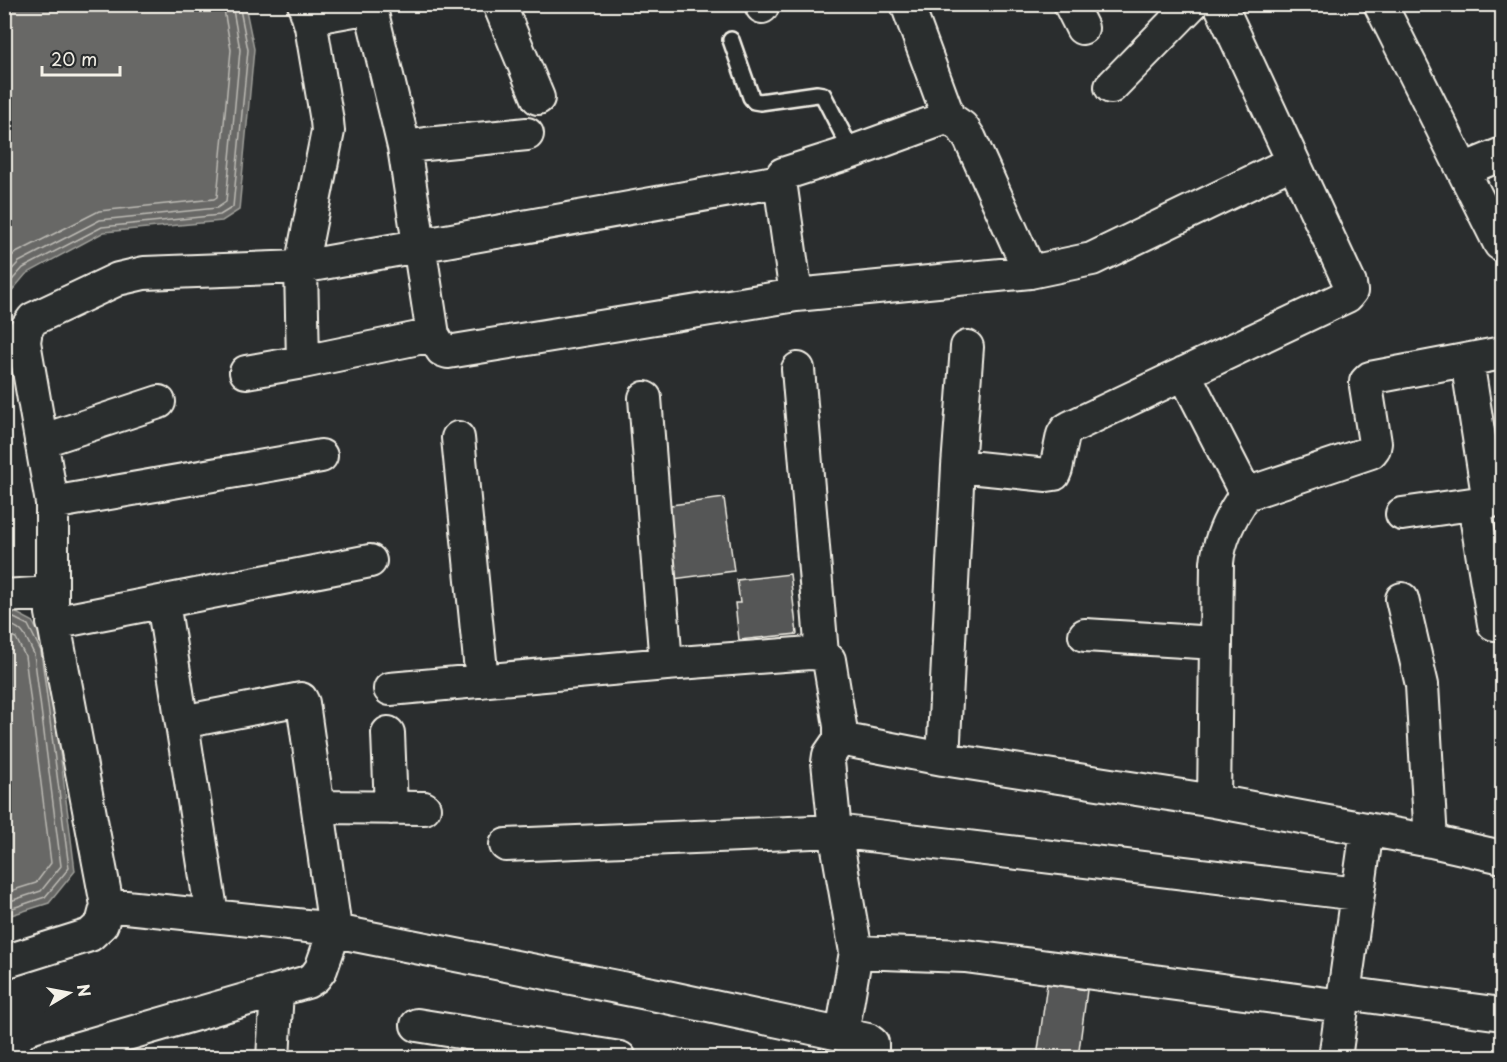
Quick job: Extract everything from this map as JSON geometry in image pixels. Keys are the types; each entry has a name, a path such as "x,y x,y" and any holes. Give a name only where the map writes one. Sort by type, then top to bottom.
{"street":[{"path":"499,4 538,98"},
{"path":"907,4 946,110 946,116"},
{"path":"1111,87 1192,4"},
{"path":"958,465 1054,474 1066,430 1347,296 1351,291 1350,284 1220,4"},
{"path":"1380,4 1500,243"},
{"path":"303,362 301,267 328,131 306,11 371,9 404,147 433,335 442,350 448,352 796,295 1030,272 1092,259 1293,162"},
{"path":"796,295 780,181 783,174 852,152 946,116"},
{"path":"946,116 962,127 970,139 1030,272"},
{"path":"404,147 527,134"},
{"path":"1462,170 1503,154"},
{"path":"4,962 90,935 102,924 107,905 52,608 52,503 24,342 26,329 33,319 118,279 144,273 301,267 780,181"},
{"path":"246,372 433,335"},
{"path":"943,759 958,465 967,347"},
{"path":"1214,801 1218,550 1239,503 1246,494 1371,452 1374,448 1366,386 1370,378 1503,353"},
{"path":"1467,360 1488,502 1494,624"},
{"path":"798,369 822,654"},
{"path":"1184,373 1246,494"},
{"path":"645,398 666,664"},
{"path":"41,441 159,402"},
{"path":"458,438 482,681"},
{"path":"52,503 321,456"},
{"path":"1402,514 1488,502"},
{"path":"4,596 52,608 163,602 370,561"},
{"path":"1402,599 1422,685 1431,841"},
{"path":"163,602 212,916"},
{"path":"1085,635 1216,643"},
{"path":"390,689 666,664 822,654 829,660 840,726 840,739 829,755 828,762 835,831 856,952 842,1034"},
{"path":"44,1058 108,1049 307,982 321,969 335,929 301,699 182,722"},
{"path":"388,733 391,808"},
{"path":"840,739 943,759 1214,801 1431,841 1503,857"},
{"path":"318,807 424,808"},
{"path":"1335,1058 1367,830"},
{"path":"506,845 835,831 1358,894"},
{"path":"107,905 335,929 345,933 639,991 868,1040 872,1043 872,1058"},
{"path":"856,952 965,956 1343,1000 1503,1014"},
{"path":"273,1058 277,991"},
{"path":"417,1024 620,1058"}],"lane":[{"path":"731,40 754,101 823,95 852,152"}],"water":[{"path":"5,4 245,5 254,49 239,210 222,221 104,232 26,274 5,299"},
{"path":"5,455 10,488 7,532 5,533"},
{"path":"4,610 11,610 32,621 47,649 75,871 49,903 5,917"}],"building":[{"path":"724,498 734,571 666,580 656,507"},
{"path":"790,574 797,634 739,640 735,603 740,603 737,580"},
{"path":"1047,984 1087,990 1078,1058 1037,1058"}]}
